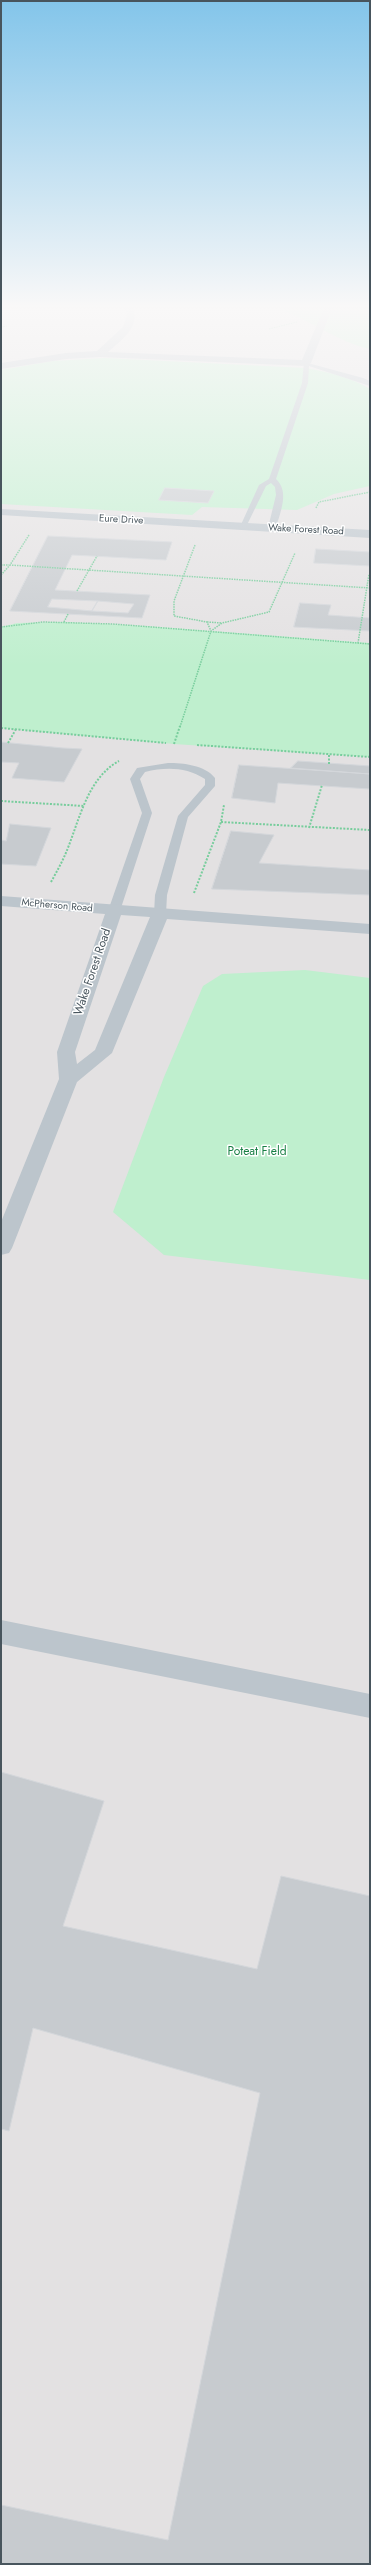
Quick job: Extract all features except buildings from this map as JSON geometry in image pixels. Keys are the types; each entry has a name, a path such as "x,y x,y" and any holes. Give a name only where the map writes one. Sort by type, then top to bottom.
{"street":[{"name":"Eure Drive","path":"1,512 242,526"},
{"name":"Wake Forest Road","path":"242,526 370,534"},
{"name":"McPherson Road","path":"1,901 114,911"},
{"name":"Wake Forest Road","path":"1,1248 69,1079 66,1052 114,911"},
{"path":"114,911 370,929"},
{"path":"69,1079 103,1053 160,914"},
{"path":"1,1632 370,1706"}],"lane":[{"path":"242,526 263,485 272,480 290,428"},
{"path":"272,480 279,486 280,495 272,528"},
{"path":"114,911 147,813 135,779 141,770 158,766 186,766 200,770 210,778 210,786 183,816 161,895 160,914"}],"path":[{"path":"201,524 184,577 174,601 174,616 222,623 268,612 283,583 304,530 319,502 370,492"},
{"path":"1,575 10,565 32,530"},
{"path":"77,592 97,556"},
{"path":"1,565 370,588"},
{"path":"358,643 365,588 369,574"},
{"path":"64,622 68,614"},
{"path":"1,627 17,623 64,622 211,631 370,644"},
{"path":"207,622 211,631"},
{"path":"211,631 222,623"},
{"path":"1,728 182,744"},
{"path":"8,743 16,729"},
{"path":"189,745 370,757"},
{"path":"329,755 329,764"},
{"path":"47,888 66,853 84,806 101,776 116,762 123,760"},
{"path":"309,828 322,786"},
{"path":"1,801 84,806"},
{"path":"221,822 309,828 370,830"}],"shaded area":[{"path":"1,428 370,428 370,2564 1,2564"}],"green space":[{"path":"1,428 370,428 370,486 334,494 297,510 202,507 192,515 1,504"},
{"path":"64,622 145,626 370,643 370,757 174,744 1,728 1,627 17,623"},
{"name":"Poteat Field","path":"305,970 370,978 370,1280 164,1255 113,1212 164,1077 203,986 222,974"}]}
